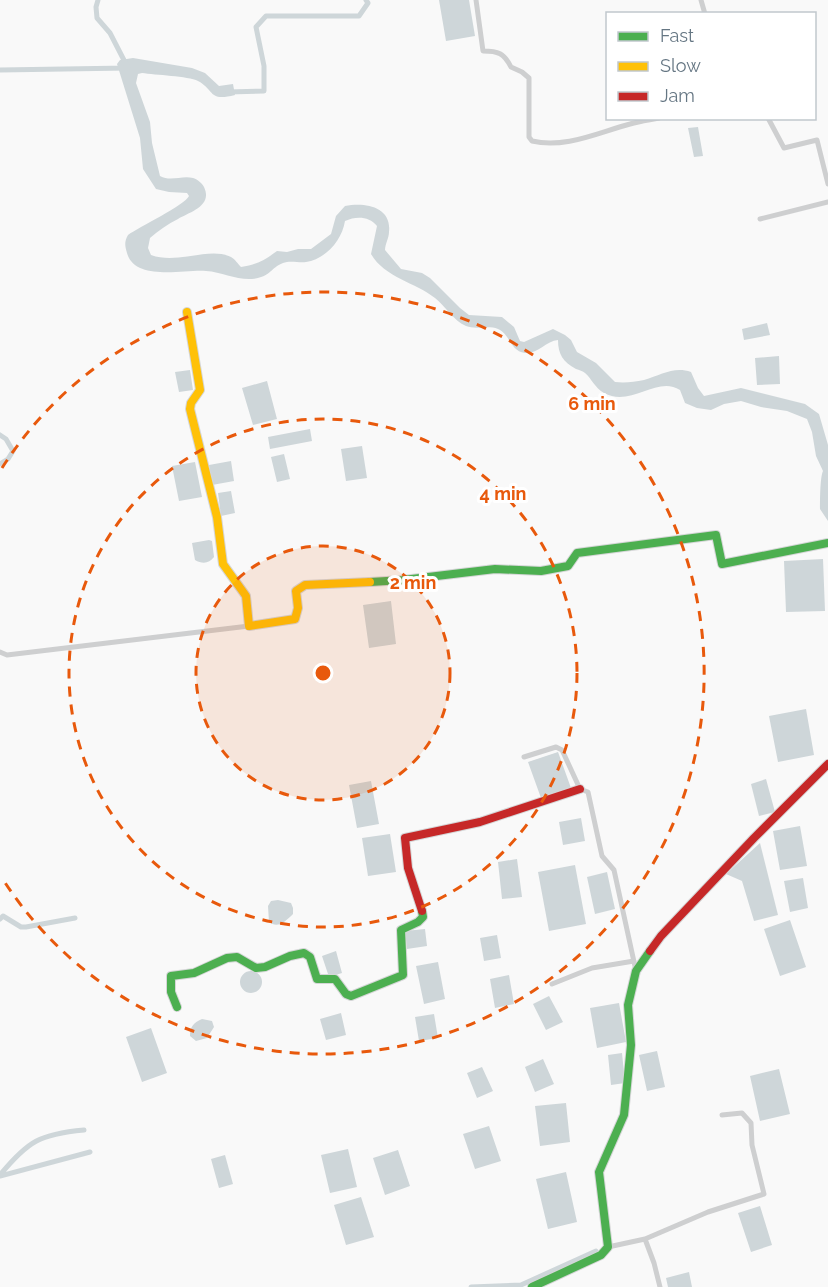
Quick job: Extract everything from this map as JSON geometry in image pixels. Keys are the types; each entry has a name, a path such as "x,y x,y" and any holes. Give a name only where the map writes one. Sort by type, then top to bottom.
{"street":[{"path":"476,0 483,51 498,51 511,67 528,78 529,137 532,141 540,143 568,141 649,120"},
{"path":"769,120 784,148 818,140 828,184"},
{"path":"760,219 828,202"},
{"path":"188,312 200,390 191,403 190,409 217,517 223,564 246,596 249,627"},
{"path":"0,652 7,655 249,627 295,619 298,608 296,591 305,585 403,580 495,568 541,571 568,566 577,553 716,536 722,564 828,543"},
{"path":"524,757 556,747 562,750 580,789"},
{"path":"608,1247 599,1172 624,1115 631,1045 628,1005 636,971 661,936 828,764"},
{"path":"177,1007 171,992 171,976 194,973 227,958 237,957 256,968 304,953 310,957 317,980 335,979 346,994 351,996 403,975 401,930 423,917 422,907 408,868 405,838 480,822 580,789 588,792 602,856 614,870 636,971"},
{"path":"552,984 592,968 634,961"},
{"path":"532,1287 601,1255 608,1247 645,1239 708,1212 764,1194 752,1145 751,1123 742,1113 722,1115"},
{"path":"645,1239 660,1287"}],"shaded area":[{"path":"439,0 469,0 475,36 446,41"},
{"path":"133,58 192,68 205,73 219,86 233,84 235,95 216,96 203,84 193,79 138,74 136,83 150,122 152,143 160,176 195,179 203,186 206,194 203,204 150,238 148,248 151,255 172,258 222,254 232,258 241,267 246,266 260,262 277,251 311,249 331,234 336,216 345,206 360,205 375,208 386,216 389,223 385,250 401,269 422,273 430,278 469,315 502,317 514,327 520,341 524,342 553,329 571,340 577,352 596,363 615,382 640,381 667,372 685,370 691,372 704,396 741,388 805,404 819,414 828,445 828,521 820,509 823,471 816,456 807,419 787,411 741,401 724,404 711,410 697,408 685,403 680,390 671,386 653,388 624,397 614,397 604,393 584,372 571,366 565,360 560,353 558,340 534,352 520,352 502,331 462,324 427,292 384,269 371,254 377,226 366,219 354,218 345,221 337,242 320,257 306,262 283,263 258,278 240,278 206,271 162,272 140,268 132,262 127,253 125,244 128,235 179,205 189,196 187,193 156,189 143,169 140,138 117,64 120,60"},
{"path":"698,127 703,156 694,157 688,128"},
{"path":"767,323 770,335 744,340 742,329"},
{"path":"779,356 780,384 757,385 755,358"},
{"path":"190,370 193,390 179,392 175,372"},
{"path":"267,381 277,419 253,425 242,388"},
{"path":"310,429 312,441 270,449 268,437"},
{"path":"362,446 367,478 346,481 341,449"},
{"path":"284,454 290,479 277,482 271,457"},
{"path":"231,461 234,481 212,485 209,465"},
{"path":"195,462 202,497 179,501 172,466"},
{"path":"231,491 235,513 221,516 218,493"},
{"path":"212,541 214,557 205,563 195,560 192,543"},
{"path":"823,559 825,611 786,612 784,561"},
{"path":"391,601 396,644 369,648 363,605"},
{"path":"806,709 814,755 778,762 769,716"},
{"path":"558,752 571,788 541,798 528,762"},
{"path":"766,779 775,812 759,816 751,784"},
{"path":"371,781 379,824 357,828 349,785"},
{"path":"581,818 585,841 563,845 559,822"},
{"path":"800,826 807,866 780,870 773,831"},
{"path":"390,834 396,872 368,876 362,838"},
{"path":"760,843 778,915 754,921 742,881 726,874"},
{"path":"517,859 522,897 502,899 498,862"},
{"path":"575,865 586,924 549,931 538,872"},
{"path":"607,872 615,909 595,914 587,877"},
{"path":"803,878 808,908 790,912 784,881"},
{"path":"271,901 291,903 293,914 276,925 269,922 268,906"},
{"path":"790,920 806,967 780,976 764,929"},
{"path":"425,929 427,946 407,949 405,931"},
{"path":"497,935 501,958 484,961 480,938"},
{"path":"336,951 342,973 329,977 322,956"},
{"path":"438,962 445,999 424,1004 416,966"},
{"path":"251,971 259,974 262,982 259,990 251,993 243,990 240,982 243,974"},
{"path":"509,975 514,1004 495,1008 490,979"},
{"path":"549,996 563,1022 546,1030 533,1004"},
{"path":"619,1003 626,1042 597,1048 590,1008"},
{"path":"341,1013 346,1035 326,1040 320,1019"},
{"path":"434,1014 438,1038 419,1041 415,1017"},
{"path":"202,1019 212,1021 214,1027 207,1038 196,1041 190,1036 191,1030 194,1024"},
{"path":"151,1028 167,1073 142,1082 126,1037"},
{"path":"657,1051 665,1087 647,1091 639,1055"},
{"path":"622,1053 625,1083 611,1085 608,1055"},
{"path":"543,1059 554,1084 535,1092 525,1067"},
{"path":"482,1067 493,1091 477,1098 467,1073"},
{"path":"779,1069 790,1114 760,1121 750,1076"},
{"path":"566,1103 570,1142 540,1146 535,1106"},
{"path":"489,1126 501,1161 475,1169 463,1134"},
{"path":"348,1149 357,1187 330,1193 321,1155"},
{"path":"398,1150 410,1186 385,1195 373,1158"},
{"path":"225,1155 233,1184 219,1188 211,1159"},
{"path":"566,1172 577,1222 548,1229 536,1179"},
{"path":"361,1197 374,1237 346,1245 334,1205"},
{"path":"760,1206 772,1245 751,1252 738,1213"},
{"path":"689,1272 692,1287 668,1287 666,1278"}],"waterway":[{"path":"0,70 128,68 110,33 97,18 98,0"},
{"path":"228,92 264,91 264,66 256,27 266,16 359,16 368,3 366,0"},
{"path":"0,435 6,439 13,451 8,459 0,464"},
{"path":"0,919 3,916 21,927 26,927 75,918"},
{"path":"0,1175 19,1154 36,1141 56,1134 84,1130"},
{"path":"0,1176 90,1152"},
{"path":"471,1287 521,1285 596,1251"}],"traffic: fast":[{"path":"370,582 495,569 541,571 568,566 577,553 716,535 722,564 828,543"},
{"path":"177,1007 171,992 171,976 194,973 227,958 237,957 256,968 304,953 310,957 317,979 335,979 346,994 351,996 403,975 401,930 418,922 423,917 422,911"},
{"path":"532,1287 601,1255 608,1247 599,1172 624,1115 631,1045 628,1005 636,971 650,951"}],"traffic: slow":[{"path":"187,312 200,390 191,403 190,409 217,517 223,564 246,596 249,626 295,619 298,608 296,591 305,585 370,582"}],"traffic: jam":[{"path":"650,951 661,936 754,838 828,764"},
{"path":"422,911 408,868 405,838 480,822 580,789"}]}
